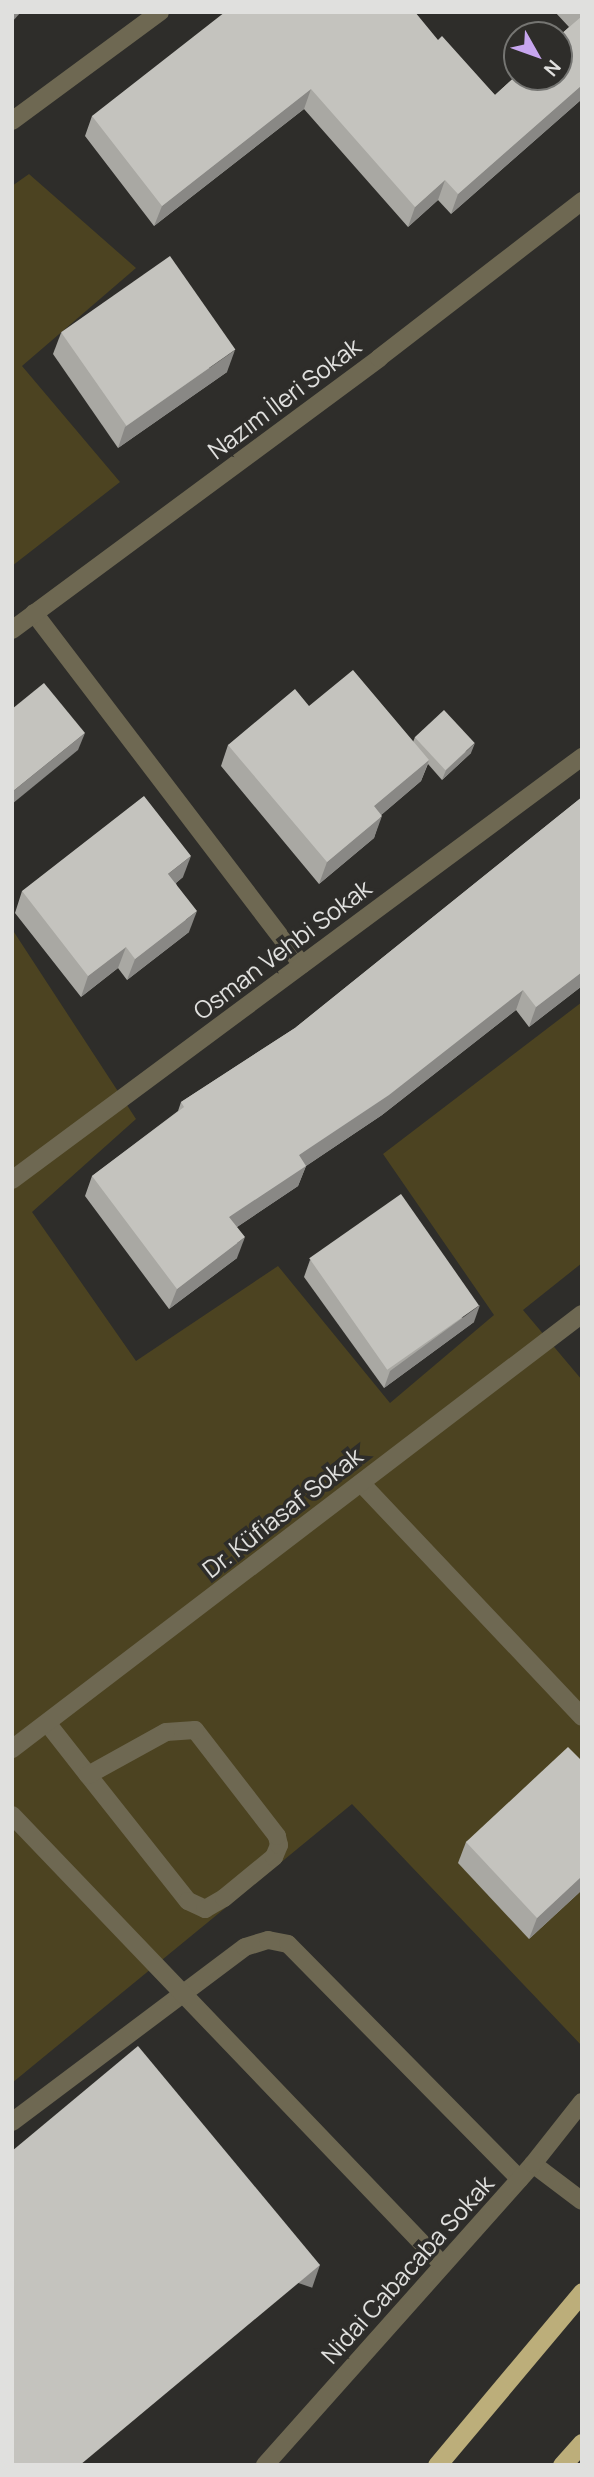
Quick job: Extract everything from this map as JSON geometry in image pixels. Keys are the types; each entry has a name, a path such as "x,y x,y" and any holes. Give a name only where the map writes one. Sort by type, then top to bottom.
{"highway":[{"path":"437,2465 582,2292"},
{"path":"562,2465 582,2443"}],"street":[{"path":"12,121 156,13"},
{"name":"Nazım İleri Sokak","path":"12,630 368,366 582,201"},
{"path":"34,613 302,965"},
{"name":"Osman Vehbi Sokak","path":"12,1180 582,757"},
{"name":"Dr. Küfiasaf Sokak","path":"12,1749 582,1314"},
{"path":"361,1483 582,1717"},
{"path":"48,1724 88,1775 188,1901 205,1909 274,1857 279,1845 195,1730 166,1732 88,1775"},
{"path":"12,1815 443,2265"},
{"path":"12,2122 180,1993 245,1947 268,1941 288,1944 520,2179"},
{"name":"Nidai Cabacaba Sokak","path":"265,2465 520,2179 582,2102"},
{"path":"533,2164 582,2201"}],"shaded area":[{"path":"29,174 136,268 22,366 120,482 12,566 12,186"},
{"path":"12,929 136,1119 32,1212 136,1361 278,1266 390,1403 494,1315 383,1154 582,1002 582,1263 523,1310 582,1380 582,2046 352,1804 12,2083"}],"building":[{"path":"225,12 415,12 438,40 442,36 495,95 503,88 503,91 573,91 573,24 582,16 582,85 458,194 445,180 415,207 311,89 162,206 92,116"},
{"path":"170,256 235,349 126,426 61,332"},
{"path":"353,670 429,760 374,806 382,816 327,862 228,745 295,689 309,706"},
{"path":"44,683 85,733 12,792 12,709"},
{"path":"444,710 475,743 445,770 415,737"},
{"path":"144,796 191,856 168,874 197,911 135,959 126,947 88,976 22,891"},
{"path":"582,797 582,972 536,1007 523,990 389,1095 299,1155 306,1166 229,1217 245,1237 177,1289 92,1176 184,1107 181,1102 295,1028"},
{"path":"401,1194 479,1305 387,1370 309,1258"},
{"path":"568,1747 582,1761 582,1876 537,1918 466,1842"},
{"path":"138,2046 320,2265 80,2465 12,2465 12,2151"}]}
